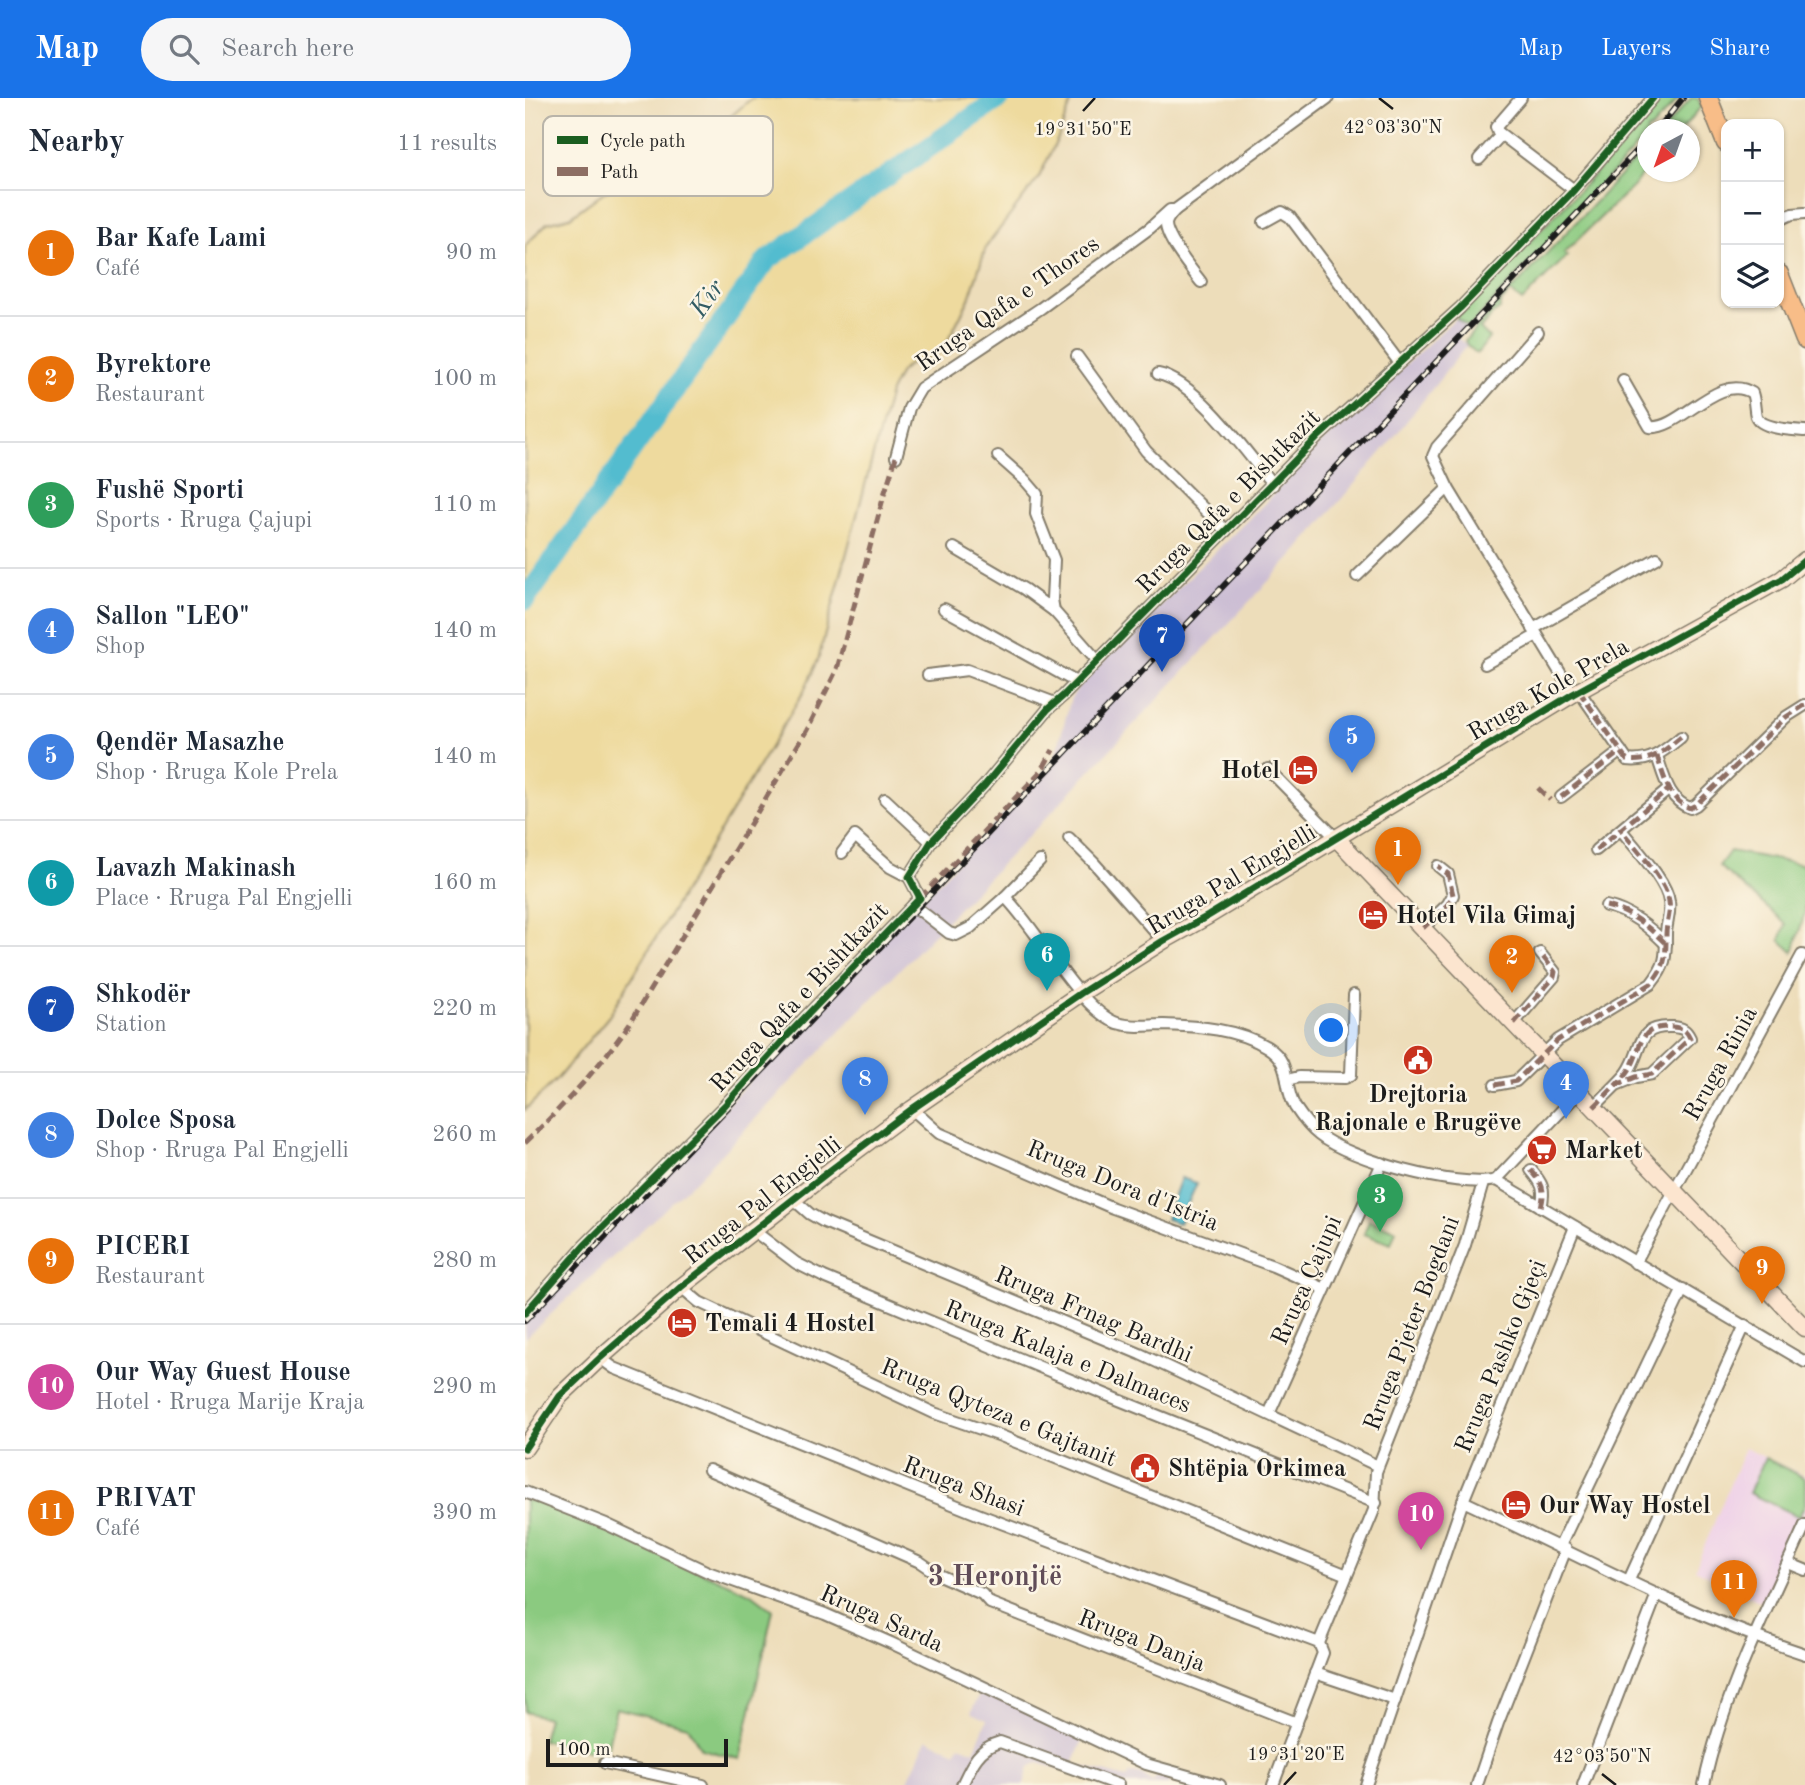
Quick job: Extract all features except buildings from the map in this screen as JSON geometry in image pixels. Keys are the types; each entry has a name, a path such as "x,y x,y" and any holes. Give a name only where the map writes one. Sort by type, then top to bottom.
{"main road":[{"path":"1708,98 1721,130"},
{"path":"1784,287 1805,340"},
{"name":"Rruga Kole Prela","path":"1782,579 1805,560"},
{"name":"Rruga Kole Prela","path":"1336,838 1576,692 1782,579 1805,571"},
{"path":"1336,838 1805,1328"},
{"name":"Rruga Pal Engjelli","path":"525,1448 560,1396 681,1287 912,1109 1080,993 1336,838"}],"street":[{"name":"Rruga Qafa e Thores","path":"896,457 909,408 921,388 1074,285 1150,228 1163,215 1175,210 1328,98"},
{"path":"1521,98 1496,127 1501,135 1574,190"},
{"name":"Rruga Qafa e Bishtkazit","path":"909,877 931,842 985,785 1033,725 1352,404 1460,308 1574,190 1653,98"},
{"path":"1479,159 1501,135"},
{"path":"1175,210 1167,220 1166,227 1186,263 1201,282"},
{"path":"1264,222 1278,212 1286,213 1290,217 1399,362"},
{"path":"1784,218 1805,213"},
{"path":"1538,332 1437,447 1433,456 1435,464 1535,632 1627,760 1636,761 1657,756 1681,737"},
{"name":"Rruga Qafa e Bishtkazit","path":"1077,356 1146,450 1226,531"},
{"name":"Rruga Qafa e Bishtkazit","path":"1158,374 1168,377 1197,397 1273,485"},
{"path":"1623,380 1650,427 1662,426 1706,400 1735,388 1752,393 1756,418 1761,422 1784,430 1805,431"},
{"path":"998,456 1037,494 1036,514 1054,560 1054,611"},
{"path":"1357,576 1448,488"},
{"path":"954,548 1024,589 1054,611 1097,660"},
{"path":"1485,664 1657,558"},
{"path":"944,609 1076,682"},
{"path":"928,675 967,670 1055,703"},
{"path":"1657,756 1668,790 1684,806 1690,808 1786,717 1805,705"},
{"path":"1561,797 1621,751"},
{"path":"1268,769 1336,838"},
{"path":"1596,850 1668,790"},
{"path":"885,799 931,842"},
{"path":"1495,1085 1516,1081 1543,1054 1573,1030 1651,984 1662,970 1667,955 1669,900 1659,880 1622,831"},
{"name":"Rruga Qafa e Bishtkazit","path":"525,1312 584,1246 725,1105 788,1035 920,898 909,877 890,867 855,836 842,853"},
{"name":"Rruga Pal Engjelli","path":"1069,838 1163,941"},
{"path":"913,905 949,933 956,935 970,928 1040,861"},
{"path":"1423,928 1448,904 1453,895 1448,874 1438,866"},
{"path":"1005,897 1016,907 1095,1009 1116,1022 1221,1031 1252,1039 1277,1054 1284,1063 1294,1104 1318,1135 1337,1146 1382,1163 1420,1174 1483,1183 1496,1180 1579,1092"},
{"path":"1606,906 1617,908 1637,920 1666,944"},
{"path":"1514,1023 1554,977 1555,972 1540,953"},
{"name":"Rruga Rinia","path":"1636,1262 1802,955"},
{"path":"1287,1080 1299,1077 1345,1078 1351,1075 1354,995"},
{"path":"1594,1107 1628,1072 1644,1035 1650,1030 1667,1027 1687,1031 1690,1038 1652,1074 1616,1085"},
{"name":"Rruga Dora d'Istria","path":"912,1109 939,1133 1113,1208 1273,1266 1325,1289"},
{"name":"Rruga Çajupi","path":"1269,1414 1382,1163"},
{"path":"1531,1170 1543,1185 1541,1206"},
{"path":"1496,1180 1805,1362"},
{"name":"Rruga Pjeter Bogdani","path":"1273,1785 1322,1653 1319,1643 1375,1503 1374,1481 1378,1466 1465,1245 1483,1183"},
{"name":"Rruga Frnag Bardhi","path":"794,1200 824,1222 1140,1354 1378,1466"},
{"name":"Rruga Pashko Gjeçi","path":"1366,1785 1463,1500 1575,1227"},
{"name":"Rruga Kalaja e Dalmaces","path":"754,1231 796,1263 824,1277 1375,1503"},
{"name":"Rruga Qyteza e Gajtanit","path":"681,1287 699,1302 935,1413 1013,1441 1347,1575"},
{"path":"1477,1785 1562,1547 1683,1289"},
{"path":"1629,1580 1745,1325"},
{"name":"Rruga Shasi","path":"600,1358 631,1375 822,1453 1319,1643"},
{"name":"Rruga Danja","path":"709,1470 920,1562 939,1575 982,1594 991,1603 1297,1723"},
{"name":"Rruga Sarda","path":"525,1492 606,1524 708,1572 825,1614 1146,1764 1220,1785"},
{"path":"1463,1500 1657,1594 1754,1637 1805,1654"},
{"path":"1704,1785 1713,1749 1754,1637 1805,1525"},
{"path":"1788,1563 1805,1570"},
{"path":"1583,1785 1657,1594"},
{"path":"1315,1673 1395,1700"},
{"path":"962,1785 977,1757 987,1745 1000,1742 1118,1785"},
{"path":"605,1763 700,1784"}],"shaded area":[{"path":"1456,318 1467,328 1457,338 1467,345 1387,446 1293,555 1046,818 697,1179 525,1338 525,1317 1054,761 1071,698 1083,681 1264,504 1310,453"},
{"path":"1745,1448 1805,1476 1805,1511 1763,1603 1695,1569"},
{"path":"982,1689 1084,1737 1073,1764 1127,1778 1130,1773 1140,1774 1153,1782 1163,1773 1168,1775 1169,1785 1108,1785 1038,1763 1029,1767 1024,1785 906,1785 927,1739 956,1752 960,1745 974,1751 987,1720 971,1713"}],"green space":[{"path":"1660,98 1679,98 1660,119 1642,119"},
{"path":"1691,98 1697,98 1702,106 1691,119 1673,119"},
{"path":"1637,125 1637,146 1469,327 1456,318 1593,176"},
{"path":"1637,158 1637,181 1633,186 1564,253 1567,256 1522,301 1511,292 1500,303 1500,309 1480,329 1489,338 1477,354 1465,341 1511,288 1514,288"},
{"path":"1730,851 1805,865 1805,913 1793,952 1780,940 1786,924 1719,866"},
{"path":"1369,1220 1396,1230 1391,1244 1364,1234"},
{"path":"1765,1458 1805,1478 1805,1504 1799,1517 1749,1493"},
{"path":"525,1500 540,1501 752,1594 773,1610 740,1759 701,1749 688,1726 616,1708 606,1755 542,1740 548,1718 525,1712"}],"sand":[{"path":"752,98 1073,98 1039,177 986,247 969,299 945,346 938,353 908,365 900,372 890,392 818,660 804,691 609,1016 557,1079 525,1110 525,246 547,223 570,217 599,196 773,196 773,116 731,116"}],"water":[{"path":"1181,1178 1197,1183 1179,1223 1166,1219"}],"waterway":[{"name":"Kir","path":"525,600 767,260 1000,98"}],"railway":[{"path":"1666,119 1683,98"},
{"path":"525,1321 1637,151"}],"marked path":[{"path":"525,1143 581,1086 630,1023 807,730 837,669 896,457"},
{"path":"1579,691 1627,760 1650,758 1681,737"},
{"path":"1657,756 1672,793 1690,808 1786,717 1805,705"},
{"path":"920,898 1042,770 1053,750"},
{"path":"1561,797 1621,751"},
{"path":"1538,788 1550,800"},
{"path":"1596,850 1668,790"},
{"path":"1495,1085 1516,1081 1558,1040 1651,984 1660,972 1665,955 1669,910 1667,894 1657,875 1622,831"},
{"path":"1423,928 1448,904 1453,895 1448,874 1438,866"},
{"path":"1606,906 1639,920 1666,944"},
{"path":"1514,1023 1554,977 1555,972 1540,953"},
{"path":"1594,1107 1616,1085 1652,1074 1690,1038 1687,1033 1673,1027 1652,1030 1642,1041 1627,1073 1616,1085"},
{"path":"1531,1170 1542,1187 1541,1207"}],"cycle path":[{"path":"525,1313 584,1246 725,1105 788,1035 920,898 909,877 931,842 985,785 1048,709 1318,437 1460,308 1574,190 1653,98"},
{"path":"525,1448 560,1396 681,1287 912,1109 1081,993 1163,941 1573,694 1782,579 1805,560"}],"place":[{"name":"Shkodër","path":"1162,672"},
{"name":"Hotel","path":"1303,770"},
{"name":"Qendër Masazhe","path":"1352,773"},
{"name":"Bar Kafe Lami","path":"1398,885"},
{"name":"Hotel Vila Gimaj","path":"1373,915"},
{"name":"Lavazh Makinash","path":"1047,991"},
{"name":"Byrektore","path":"1512,993"},
{"name":"Drejtoria Rajonale e Rrugëve","path":"1418,1060"},
{"name":"Dolce Sposa","path":"865,1115"},
{"name":"Sallon \"LEO\"","path":"1566,1119"},
{"name":"Market","path":"1542,1150"},
{"name":"Fushë Sporti","path":"1380,1232"},
{"name":"PICERI","path":"1762,1304"},
{"name":"Temali 4 Hostel","path":"682,1323"},
{"name":"Shtëpia Orkimea","path":"1145,1468"},
{"name":"Our Way Hostel","path":"1516,1505"},
{"name":"Our Way Guest House","path":"1421,1550"},
{"name":"PRIVAT","path":"1734,1618"}],"district":[{"name":"3 Heronjtë","path":"995,1575"}]}
